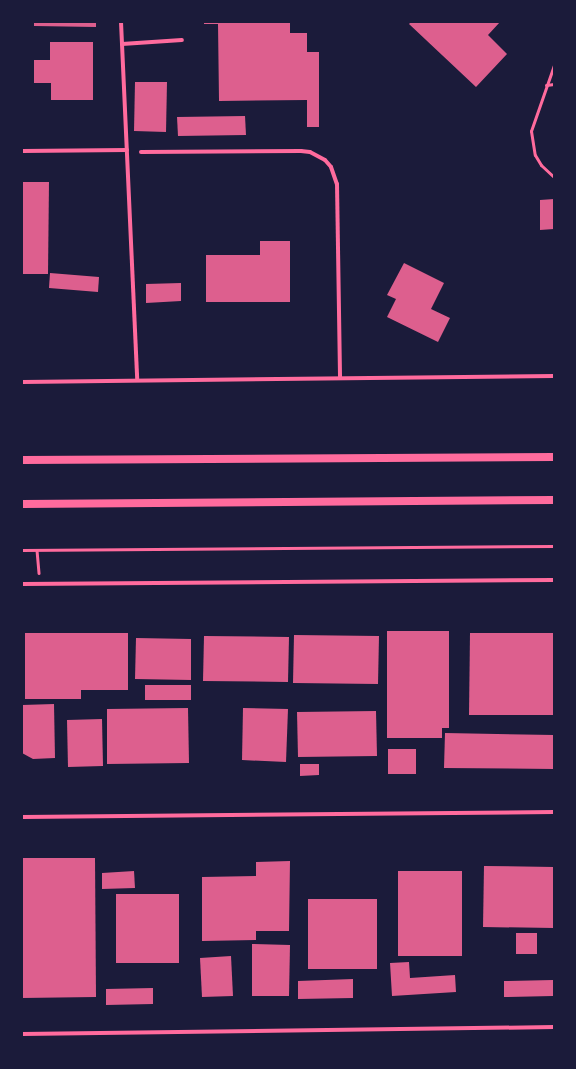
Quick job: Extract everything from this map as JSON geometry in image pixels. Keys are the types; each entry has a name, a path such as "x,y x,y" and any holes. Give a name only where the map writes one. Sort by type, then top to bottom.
{"main road":[{"path":"22,460 554,457"},
{"path":"22,504 554,500"}],"street":[{"path":"121,22 137,380"},
{"path":"122,44 182,40"},
{"path":"22,151 127,150"},
{"path":"141,152 301,151 314,153 325,160 331,167 337,184 340,378"},
{"path":"22,382 554,376"},
{"path":"22,584 554,580"},
{"path":"22,817 554,812"},
{"path":"22,1034 554,1027"}],"lane":[{"path":"554,65 533,120 531,144 541,165 554,177"},
{"path":"546,85 554,84"}],"path":[{"path":"22,550 554,546"},
{"path":"37,550 40,584"}],"building":[{"path":"34,22 96,22 96,27 34,26"},
{"path":"204,22 290,22 290,33 307,33 307,52 319,52 319,127 307,127 307,100 219,101 218,24 204,24"},
{"path":"411,22 500,22 488,35 507,54 476,87 409,24"},
{"path":"50,42 93,42 93,100 51,100 51,83 34,83 34,60 50,60"},
{"path":"135,82 167,82 166,132 134,131"},
{"path":"245,116 246,135 178,136 177,117"},
{"path":"22,182 49,182 48,274 22,274"},
{"path":"554,199 554,229 540,230 540,200"},
{"path":"260,241 290,241 290,302 206,302 206,255 260,255"},
{"path":"404,263 444,283 431,309 450,318 438,342 387,317 396,299 387,295"},
{"path":"50,273 99,277 98,292 49,288"},
{"path":"181,283 181,301 146,303 146,284"},
{"path":"387,631 449,631 449,728 442,728 442,738 387,738"},
{"path":"25,633 128,633 128,690 81,690 81,699 25,699"},
{"path":"470,633 554,633 554,715 469,715"},
{"path":"294,635 379,636 378,684 293,683"},
{"path":"204,636 289,637 288,682 203,681"},
{"path":"136,638 191,639 191,680 135,679"},
{"path":"145,685 191,685 191,700 145,700"},
{"path":"54,704 55,758 33,759 22,753 22,705"},
{"path":"188,708 189,763 107,764 107,709"},
{"path":"243,708 288,709 286,762 242,760"},
{"path":"376,711 377,756 298,757 297,712"},
{"path":"102,719 103,766 68,767 67,720"},
{"path":"445,733 554,735 554,769 444,768"},
{"path":"388,749 416,749 416,774 388,774"},
{"path":"300,764 319,764 319,775 300,776"},
{"path":"22,858 95,858 96,997 22,998"},
{"path":"290,861 289,931 256,931 256,940 202,941 202,877 256,876 256,862"},
{"path":"484,866 554,867 554,928 483,927"},
{"path":"134,871 135,888 102,889 102,873"},
{"path":"398,871 462,871 462,956 398,956"},
{"path":"116,894 179,894 179,963 116,963"},
{"path":"308,899 377,899 377,969 308,969"},
{"path":"516,933 537,933 537,954 516,954"},
{"path":"252,944 290,945 289,996 252,996"},
{"path":"231,956 233,996 202,997 200,958"},
{"path":"409,962 410,978 455,975 456,992 392,996 390,963"},
{"path":"353,979 353,998 298,999 298,981"},
{"path":"553,980 553,996 504,997 504,981"},
{"path":"153,988 153,1004 106,1005 106,989"}]}
